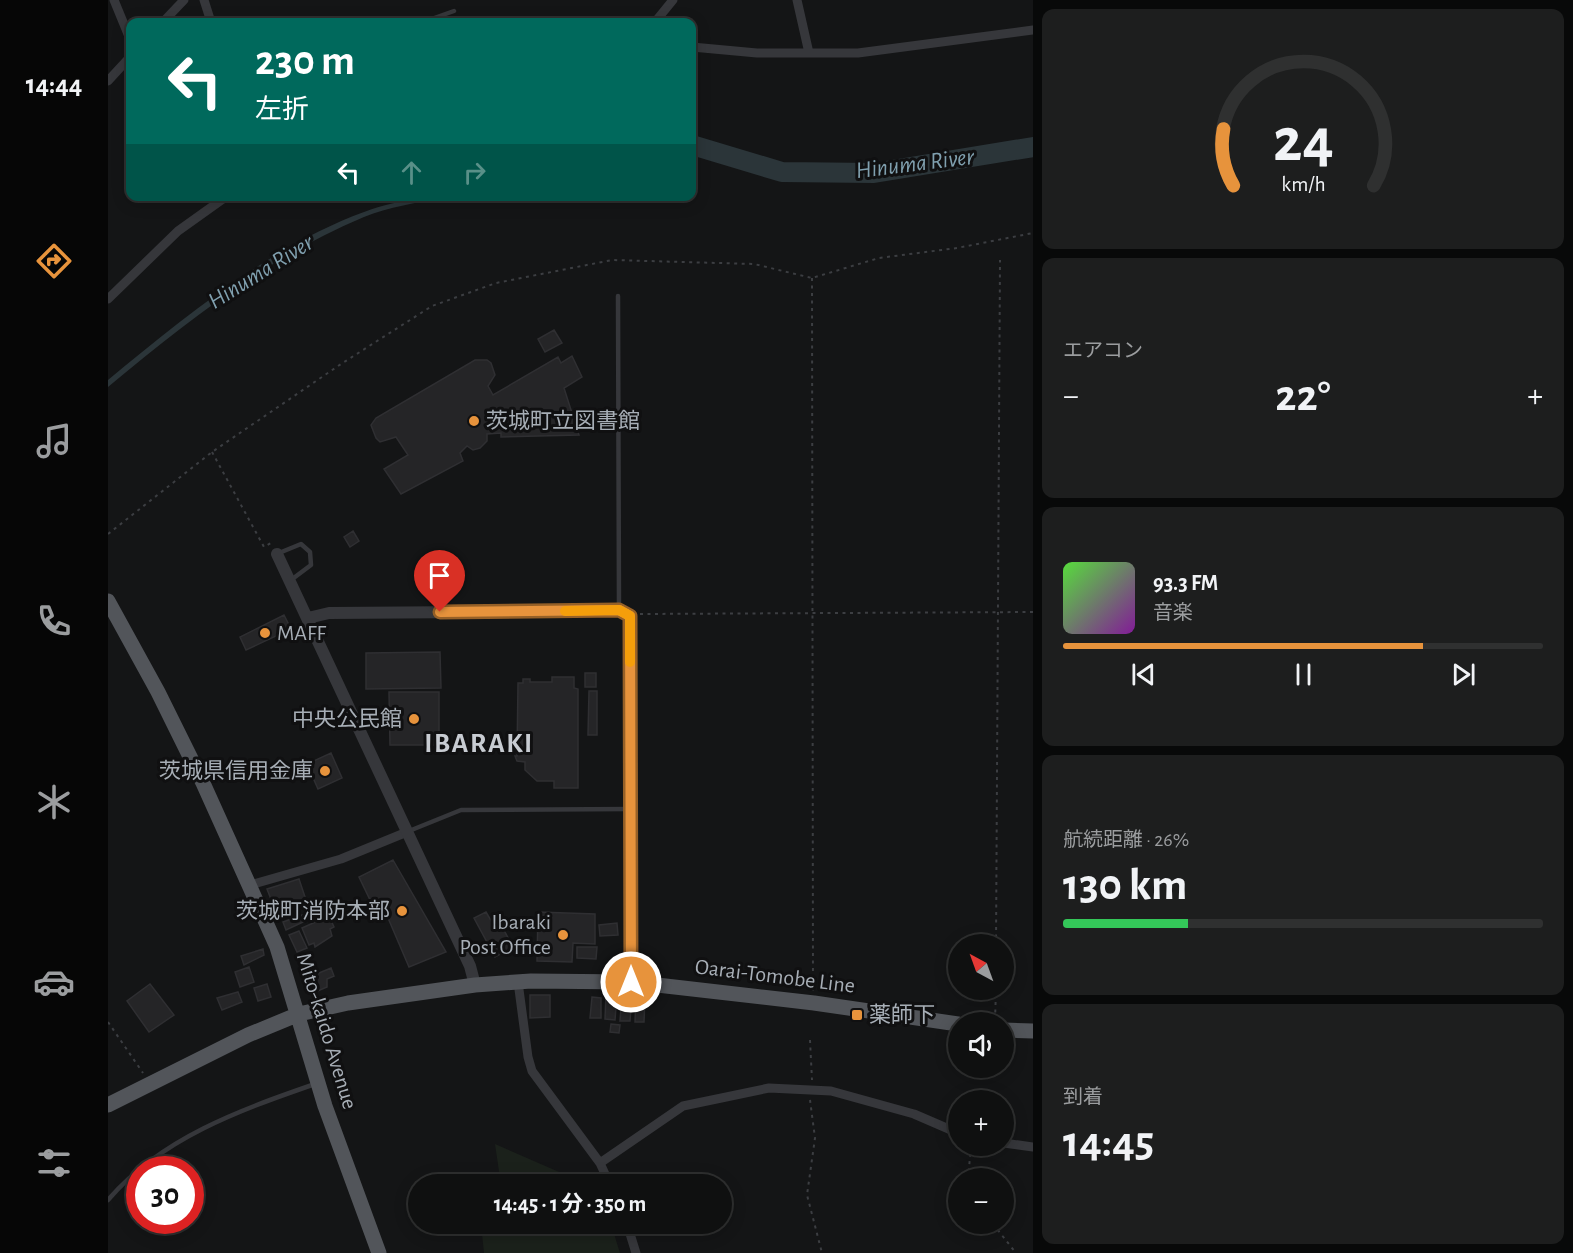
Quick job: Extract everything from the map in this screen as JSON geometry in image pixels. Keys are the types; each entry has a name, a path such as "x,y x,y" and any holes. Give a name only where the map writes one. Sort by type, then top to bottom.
{"main road":[{"name":"Mito-kaido Avenue","path":"108,601 158,692 277,947 318,1082 379,1253"},
{"name":"Oarai-Tomobe Line","path":"108,1105 248,1035 299,1014 348,1003 475,985 518,982 631,982 813,1003 948,1023"},
{"path":"1014,1030 1033,1031"}],"street":[{"path":"114,0 126,29"},
{"path":"167,18 184,0"},
{"path":"204,0 210,18"},
{"path":"658,18 673,0"},
{"path":"797,0 809,53"},
{"path":"696,47 757,53 858,53 1033,30"},
{"path":"108,81 126,61"},
{"path":"108,299 178,231 220,201"},
{"path":"276,554 470,966 475,985"},
{"path":"308,618 329,613 624,613 632,809 631,982"},
{"path":"250,885 341,859 407,832"},
{"path":"518,982 532,1071 600,1164 605,1174"},
{"path":"600,1164 683,1106 769,1088 810,1089 886,1105 948,1129"},
{"path":"1014,1144 1033,1147"},
{"path":"630,1234 636,1253"}],"lane":[{"path":"434,18 454,11"},
{"path":"618,296 624,613"},
{"path":"276,554 301,544 310,552 311,565 290,581"},
{"path":"407,832 461,810 632,809"},
{"path":"108,1200 148,1162 206,1126 318,1082"}],"path":[{"path":"108,534 212,452 341,364 432,306 495,283 612,260 754,264 812,278 879,258 957,248 1033,233"},
{"path":"996,934 1000,260"},
{"path":"812,278 813,1003"},
{"path":"212,452 264,547 271,543 276,554"},
{"path":"624,613 1033,612"},
{"path":"108,1022 150,1083"},
{"path":"810,1040 810,1089 815,1138 807,1195 822,1253"},
{"path":"1001,1234 1016,1253"}],"shaded area":[{"path":"425,201 364,217 295,251 198,315 108,387 108,380 167,332 262,264 329,226 392,203"},
{"path":"495,1144 564,1174 499,1174"},
{"path":"482,1234 614,1234 620,1253 484,1253"}],"building":[{"path":"554,330 562,343 545,352 538,339"},
{"name":"茨城町立図書館","path":"572,356 582,377 564,388 579,435 501,437 501,433 487,434 487,441 480,448 473,450 467,446 460,453 463,461 401,494 384,469 408,455 396,437 380,442 376,438 371,425 376,418 475,360 487,360 491,363 495,375 488,386 493,395 558,357 561,363"},
{"path":"353,531 359,541 350,547 344,537"},
{"name":"MAFF","path":"284,615 291,629 246,650 240,637"},
{"path":"440,652 441,688 366,689 366,653"},
{"path":"585,673 596,673 596,687 585,687"},
{"path":"552,677 574,677 574,688 578,689 578,788 554,788 554,781 537,781 525,770 525,762 517,761 515,756 517,756 518,683 523,683 523,679 530,679 530,682 552,682"},
{"path":"589,691 597,691 597,735 588,735"},
{"name":"中央公民館","path":"389,692 439,692 439,745 390,745"},
{"name":"茨城県信用金庫","path":"331,753 342,778 318,789 307,764"},
{"name":"茨城町消防本部","path":"393,860 446,952 409,967 388,918 384,920 377,902 372,904 359,877"},
{"path":"299,879 307,903 276,912 267,889"},
{"path":"316,910 318,915 286,930 283,922"},
{"path":"486,912 493,924 499,921 513,947 495,957 474,918"},
{"path":"538,912 595,914 595,944 573,943 572,962 537,961"},
{"path":"329,916 334,927 330,929 332,936 315,947 314,943 309,945 302,928"},
{"path":"617,923 618,935 600,936 599,925"},
{"path":"299,931 307,948 297,952 289,935"},
{"path":"577,947 597,947 596,959 577,958"},
{"path":"263,949 264,955 244,965 241,956"},
{"path":"249,967 254,982 240,987 235,972"},
{"path":"331,968 334,976 327,979 327,987 313,993 307,978"},
{"path":"150,984 174,1015 149,1032 127,1001"},
{"path":"267,984 271,997 258,1001 254,988"},
{"path":"238,992 242,1002 222,1010 217,998"},
{"path":"606,994 617,995 615,1020 605,1019"},
{"path":"622,994 632,995 630,1021 620,1021"},
{"path":"530,995 550,995 550,1017 530,1018"},
{"path":"636,996 645,997 644,1022 635,1022"},
{"path":"592,997 601,998 601,1018 590,1018"},
{"path":"611,1024 620,1025 619,1033 610,1032"}],"waterway":[{"name":"Hinuma River","path":"696,146 782,172 874,173 1033,147"}],"slow traffic":[{"path":"565,611 619,610 630,616 630,662"}],"place":[{"name":"茨城町立図書館","path":"474,421"},
{"name":"MAFF","path":"265,633"},
{"name":"中央公民館","path":"414,719"},
{"name":"茨城県信用金庫","path":"325,771"},
{"name":"茨城町消防本部","path":"402,911"},
{"name":"Ibaraki Post Office","path":"563,935"},
{"name":"薬師下","path":"857,1015"}],"district":[{"name":"IBARAKI","path":"479,744"}],"route":[{"path":"440,612 619,610 630,616 631,982"}]}
